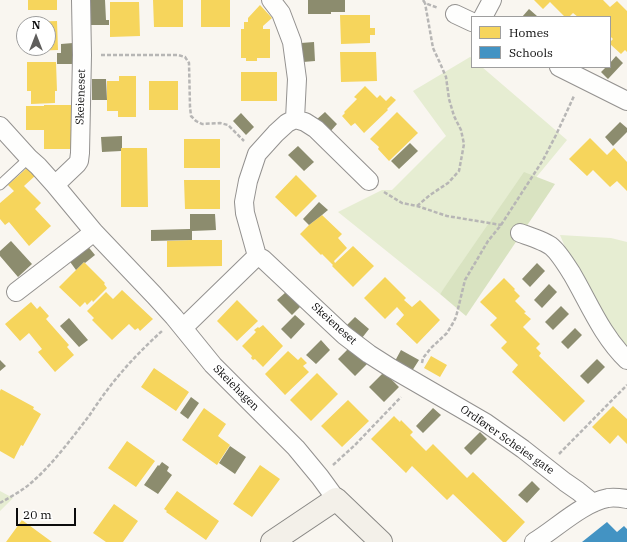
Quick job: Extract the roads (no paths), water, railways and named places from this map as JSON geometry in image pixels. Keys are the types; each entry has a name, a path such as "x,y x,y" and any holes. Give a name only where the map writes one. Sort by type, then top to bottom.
{"street":[{"name":"Skeieneset","path":"55,184 78,161 80,153 82,55 81,0"},
{"path":"271,0 281,13 292,42 297,79 295,119"},
{"path":"484,16 492,0"},
{"path":"454,14 471,22"},
{"path":"561,68 627,102"},
{"path":"179,322 257,256 245,213 244,202 248,181 257,154 287,123 295,119 305,122 316,129 370,181"},
{"name":"Skeiehagen","path":"0,126 55,184 94,232 179,322 213,366 284,435 320,477 336,499 381,542"},
{"path":"16,292 94,232"},
{"path":"520,233 551,246 565,263 597,320 617,350 627,360"},
{"name":"Skeieneset","path":"257,256 263,259 344,335 385,365 415,381"},
{"name":"Ordfører Scheies gate","path":"415,381 486,423 523,449 593,503"},
{"path":"534,542 593,503 610,498 627,499"},
{"path":"272,542 336,499"}],"lane":[{"path":"0,185 29,158"}]}
